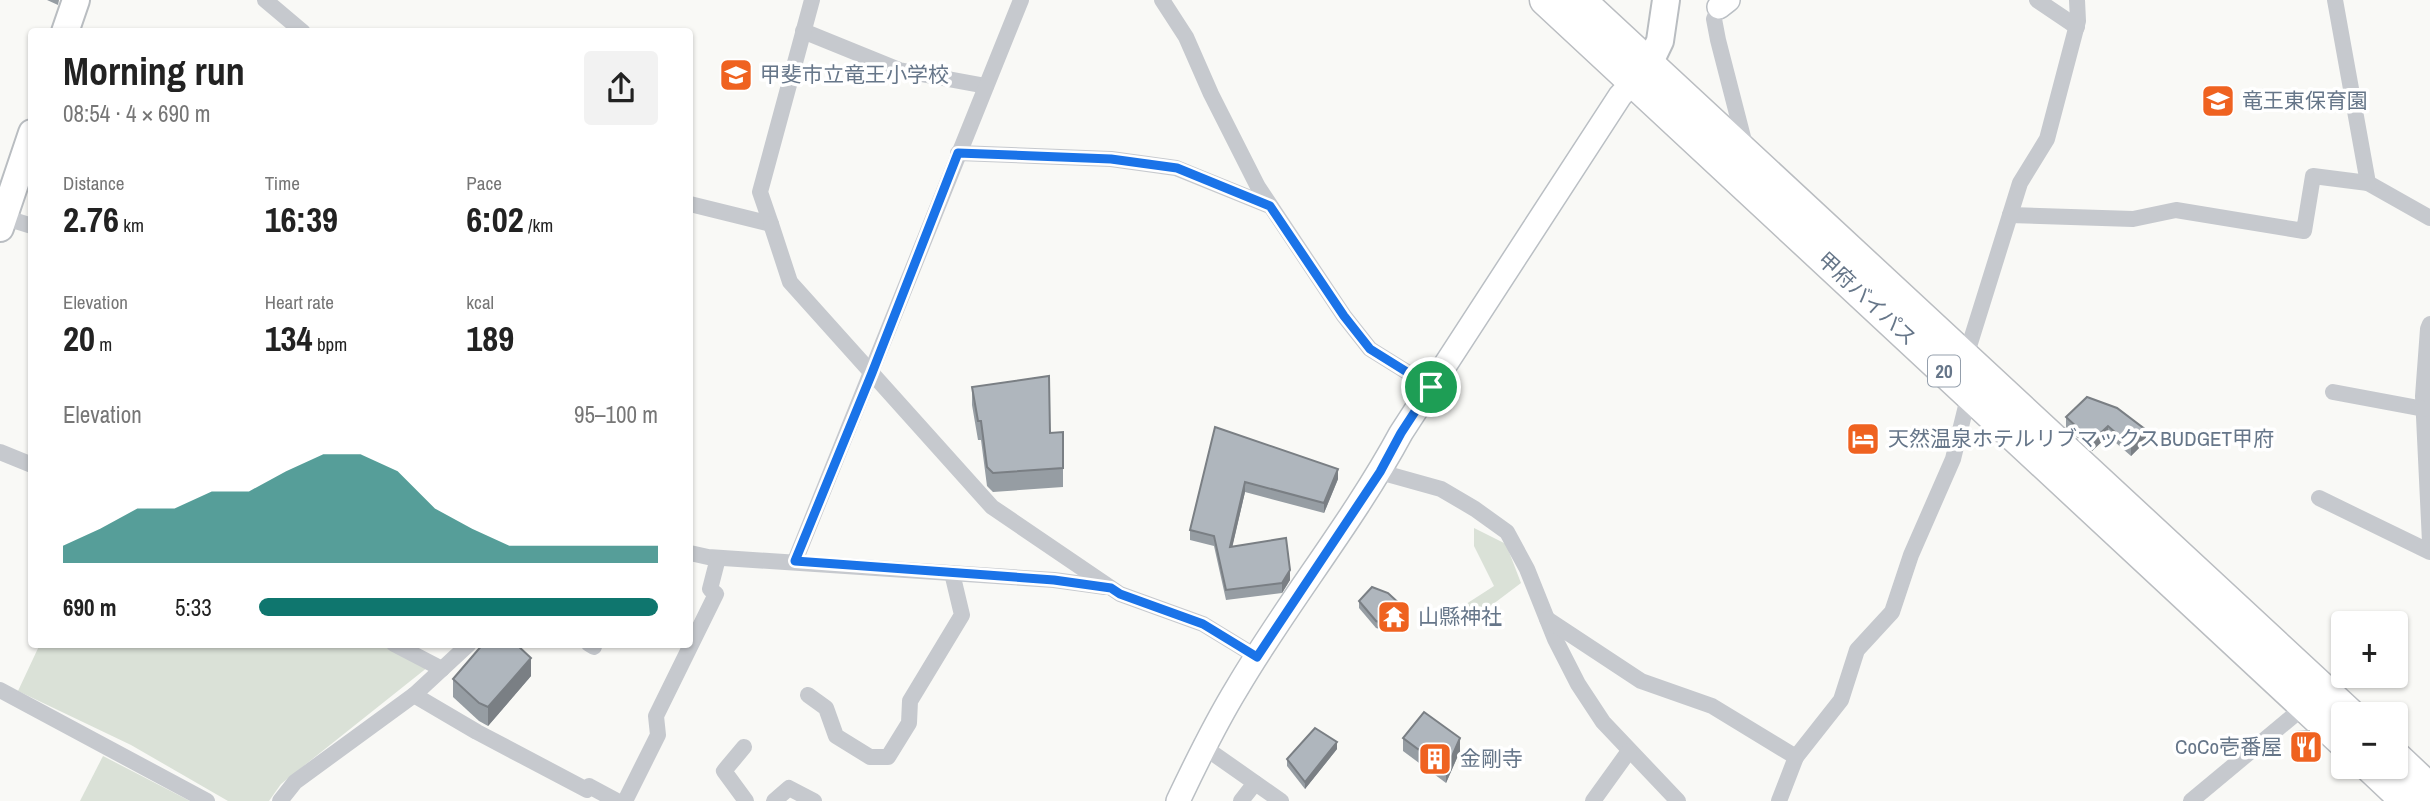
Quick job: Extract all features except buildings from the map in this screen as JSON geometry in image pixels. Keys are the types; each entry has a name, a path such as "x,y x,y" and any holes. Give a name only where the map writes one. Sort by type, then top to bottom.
{"highway":[{"name":"甲府バイパス","path":"1545,0 1741,151 2337,702"},
{"name":"甲府バイパス","path":"1580,0 1641,73 1969,394 2331,731"},
{"path":"2408,768 2430,789"},
{"path":"2383,779 2406,801"}],"main road":[{"path":"66,28 76,0"},
{"path":"1641,73 1660,41 1667,0"},
{"path":"2,223 28,145"}],"street":[{"path":"265,0 298,28"},
{"path":"812,0 760,192 790,282 992,507 1120,594 1203,624 1257,657"},
{"path":"795,561 1021,0"},
{"path":"1162,0 1186,37 1211,94 1258,187 1344,316 1370,349 1431,387"},
{"path":"2037,0 2077,27"},
{"path":"1965,356 2020,184 2047,139 2077,27 2077,0"},
{"path":"2335,0 2368,184"},
{"path":"1723,3 1714,19 1744,141 1741,151"},
{"path":"803,31 899,70 986,86"},
{"path":"1178,801 1238,686 1380,472 1401,433 1620,96 1641,73"},
{"path":"958,153 1111,159 1177,168 1270,206"},
{"path":"2010,215 2133,219 2176,210 2304,230 2313,176 2368,184 2430,218"},
{"path":"693,205 771,224"},
{"path":"2,223 28,226"},
{"path":"2430,324 2424,409 2430,542"},
{"path":"2333,392 2424,409"},
{"path":"1779,801 1796,757 1841,700 1857,650 1892,612 1912,555 1953,459 1969,394"},
{"path":"0,452 28,463"},
{"path":"1380,472 1441,489 1507,532 1527,569 1578,684 1603,722 1678,801"},
{"path":"2319,498 2430,552"},
{"path":"693,554 718,558 1054,580 1111,588"},
{"path":"693,641 716,594 710,589 718,558"},
{"path":"808,695 826,708 836,736 870,757 888,757 909,723 910,701 962,615 952,573"},
{"path":"1547,619 1641,681 1712,706 1796,757"},
{"path":"402,648 442,669"},
{"path":"280,801 295,782 414,695 466,648"},
{"path":"625,801 658,735 656,716 689,648"},
{"path":"0,691 207,801"},
{"path":"414,695 477,732 587,790 589,786 617,801"},
{"path":"2191,801 2305,706"},
{"path":"744,747 724,771 746,801"},
{"path":"1204,747 1281,801"},
{"path":"1593,801 1629,751"},
{"path":"1241,801 1255,783"},
{"path":"774,801 789,788 814,801"}],"shaded area":[{"path":"1474,528 1506,544 1521,583 1468,623 1447,625 1446,617 1494,586 1474,546"},
{"path":"38,648 391,648 428,667 281,784 269,801 228,801 131,745 18,691"},
{"path":"103,756 190,801 80,801"}],"place":[{"name":"甲斐市立竜王小学校","path":"736,75"},
{"name":"竜王東保育園","path":"2218,101"},
{"name":"天然温泉ホテルリブマックスBUDGET甲府","path":"1863,439"},
{"name":"山縣神社","path":"1394,617"},
{"name":"CoCo壱番屋","path":"2306,747"},
{"name":"金剛寺","path":"1435,759"}],"route":[{"path":"958,153 1111,159 1177,168 1270,206 1344,316 1370,349 1431,387 1380,472 1257,657 1203,624 1120,594 1111,588 1054,580 795,561 958,153"}]}
